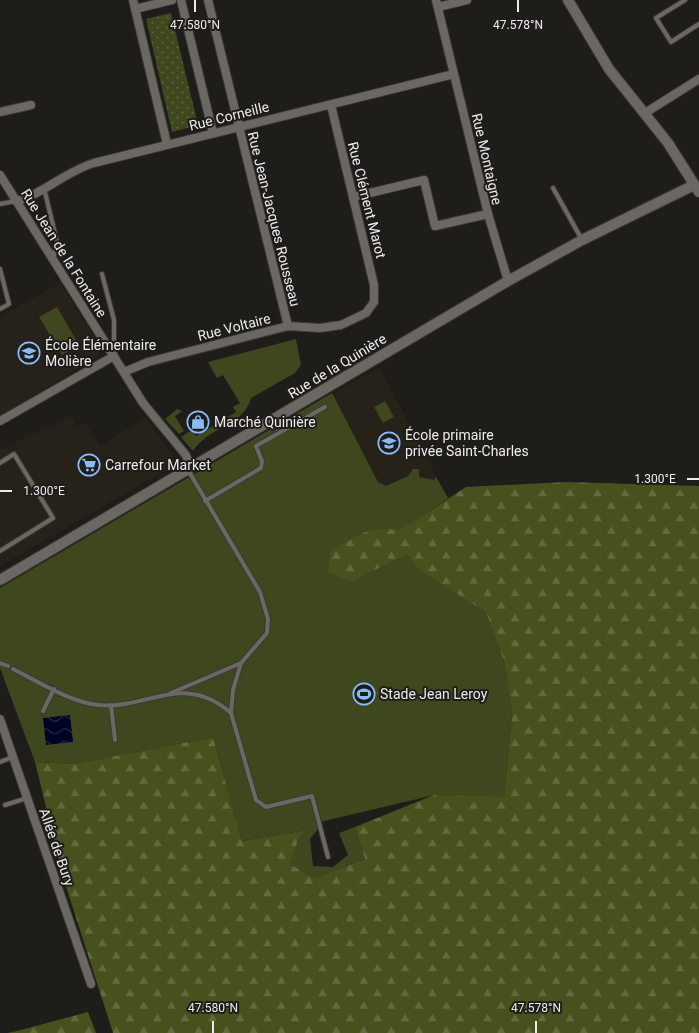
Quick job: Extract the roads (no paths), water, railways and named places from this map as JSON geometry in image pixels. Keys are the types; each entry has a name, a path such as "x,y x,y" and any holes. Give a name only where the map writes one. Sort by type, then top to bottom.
{"street":[{"path":"133,0 168,144"},
{"path":"135,9 172,0"},
{"path":"181,0 212,133"},
{"name":"Rue Jean-Jacques Rousseau","path":"208,0 288,326"},
{"path":"437,3 467,0"},
{"path":"568,0 609,69 668,143 697,187"},
{"name":"Rue Montaigne","path":"354,197 424,180 435,226 488,214 437,3"},
{"name":"Rue Corneille","path":"16,201 24,199 81,167 454,74"},
{"path":"645,113 699,79"},
{"path":"0,112 31,105"},
{"name":"Rue Clément Marot","path":"331,105 374,285 374,302"},
{"name":"Rue Jean de la Fontaine","path":"0,175 143,403 185,454 190,468"},
{"name":"Rue de la Quinière","path":"0,580 508,281 582,240 697,187"},
{"path":"488,214 508,281"},
{"name":"Rue Voltaire","path":"124,372 148,362 288,326 320,328 341,325 366,313 374,302"},
{"path":"0,421 114,356"},
{"name":"Allée de Bury","path":"0,719 91,984"}],"lane":[{"path":"685,0 656,18 671,42 699,24"},
{"path":"44,188 57,242 54,259"},
{"path":"553,188 582,240"},
{"path":"0,204 16,201"},
{"path":"0,270 9,304 0,309"},
{"path":"102,274 114,320 114,356"},
{"path":"205,501 261,468 262,461 256,446 326,407"},
{"path":"0,462 14,454 53,518 0,551"},
{"path":"190,468 205,501 260,592 268,619 267,633 241,663 233,690 231,713 256,800 266,807 312,796 328,857"},
{"path":"0,663 8,666"},
{"path":"168,694 241,663"},
{"path":"13,669 90,704 111,705 168,694 194,694 221,705 231,713"},
{"path":"43,711 54,689"},
{"path":"111,705 115,740"},
{"path":"0,762 13,757"},
{"path":"5,806 27,798"}],"water":[{"path":"70,715 73,742 46,745 43,718"}],"place":[{"name":"École Élémentaire Molière","path":"29,353"},
{"name":"Marché Quinière","path":"198,422"},
{"name":"École primaire privée Saint-Charles","path":"389,443"},
{"name":"Carrefour Market","path":"89,465"},
{"name":"Stade Jean Leroy","path":"364,694"}]}
